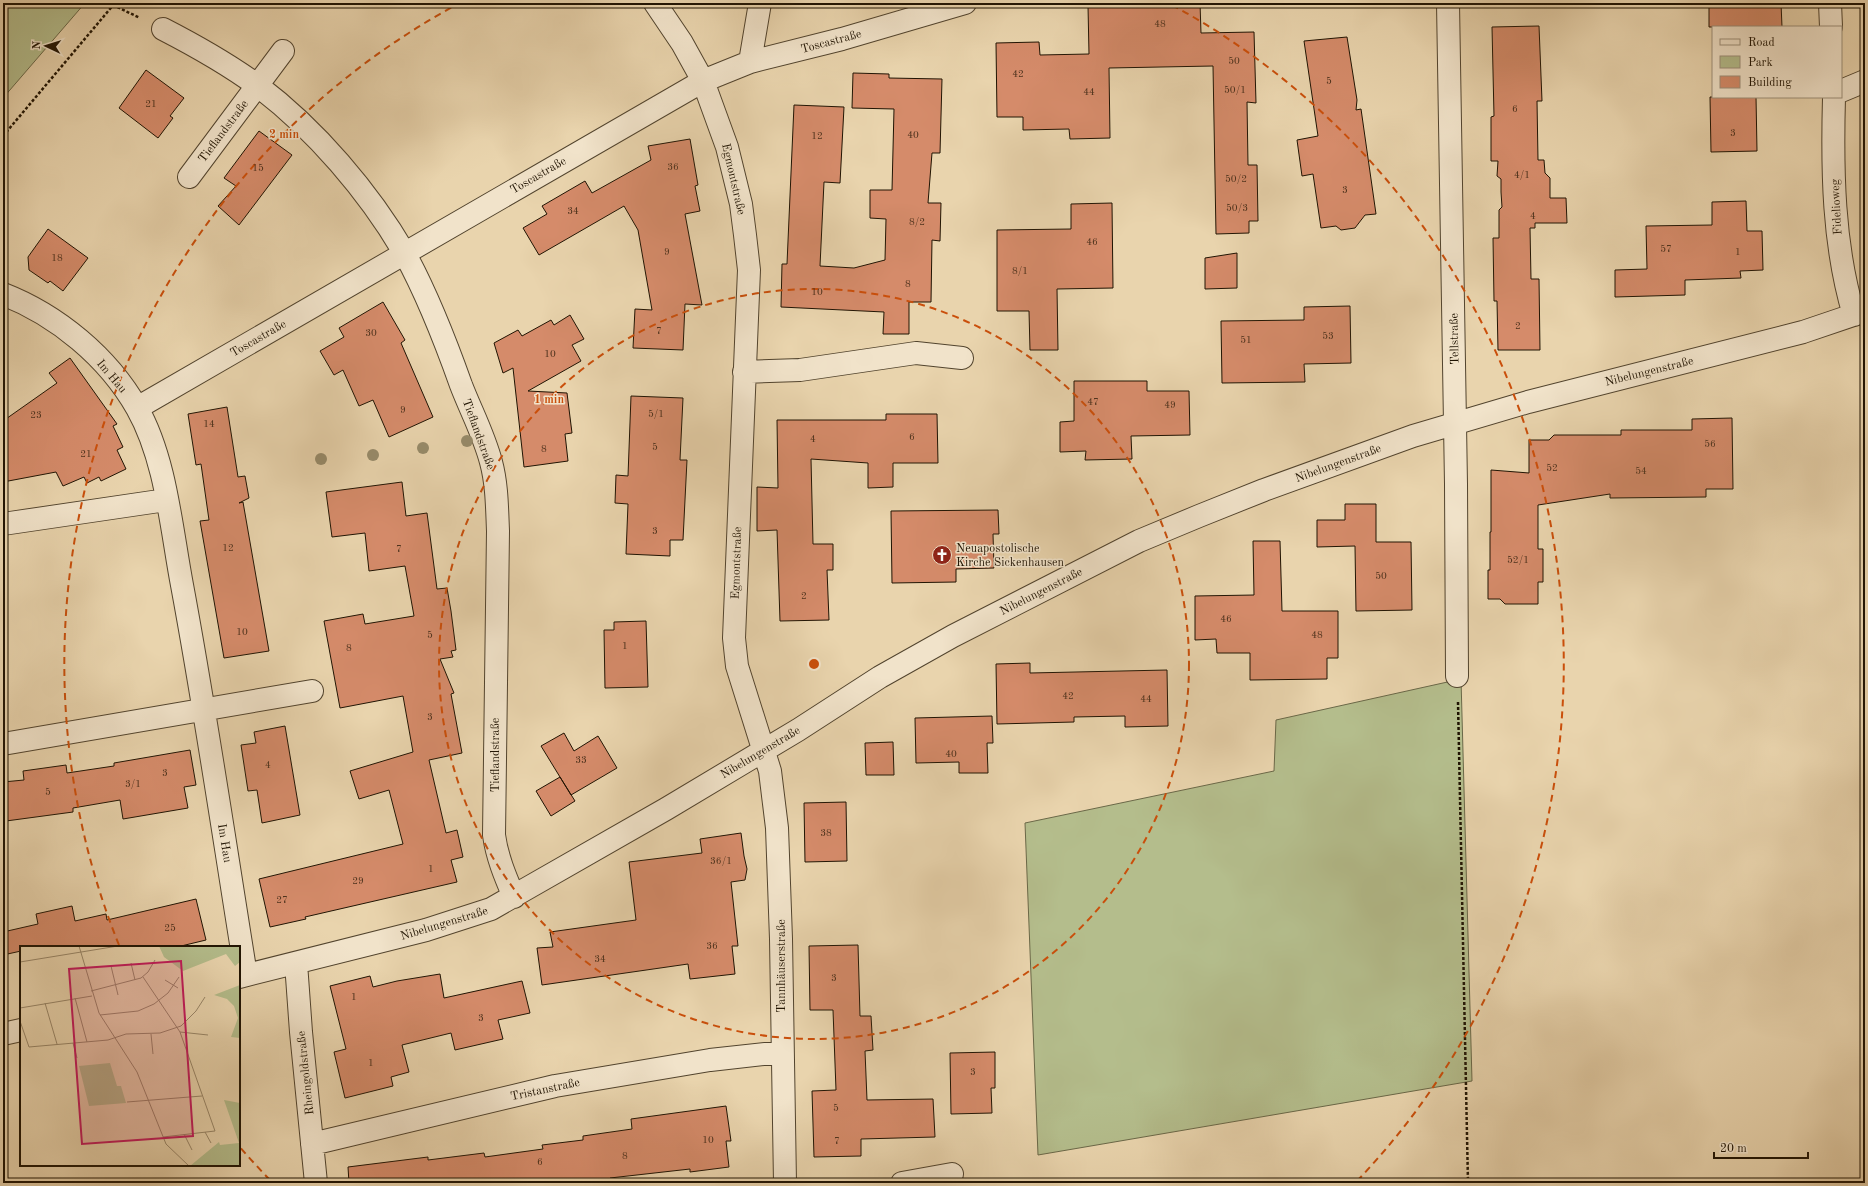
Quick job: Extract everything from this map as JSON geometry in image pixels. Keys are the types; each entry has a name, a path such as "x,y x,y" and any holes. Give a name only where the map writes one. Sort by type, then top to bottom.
{"street":[{"name":"Egmontstraße","path":"655,3 682,43 703,81 728,147 741,204 749,270 734,638 737,666 764,750"},
{"path":"750,62 760,3"},
{"name":"Toscastraße","path":"137,408 703,81 750,62 842,39 966,3"},
{"name":"Tellstraße","path":"1448,3 1456,423 1457,676"},
{"path":"1830,3 1831,26"},
{"name":"Tieflandstraße","path":"163,29 221,61 257,85 294,117 352,179 404,253 436,318 481,433 491,462 496,488 498,531 494,835 500,863 514,897"},
{"name":"Tieflandstraße","path":"189,177 283,51"},
{"path":"1842,91 1865,81"},
{"name":"Fidelioweg","path":"1834,98 1837,234 1842,266 1860,313"},
{"name":"Im Hau","path":"3,294 28,305 71,333 110,370 137,408 158,459 204,710 238,946"},
{"name":"Nibelungenstraße","path":"242,976 426,930 470,916 514,897 764,750 880,677 953,636 1139,541 1271,487 1378,448 1456,423 1607,381 1756,345 1803,332 1860,313"},
{"path":"744,372 800,370 916,353 962,358"},
{"path":"3,524 166,500"},
{"path":"3,744 312,691"},
{"name":"Tannhäuserstraße","path":"764,750 770,771 778,828 785,1183"},
{"name":"Im Hau","path":"240,962 242,976"},
{"name":"Rheingoldstraße","path":"296,963 301,1032 316,1183"},
{"path":"3,1034 20,1030"},
{"name":"Tristanstraße","path":"312,1144 555,1086 710,1060 782,1052"},
{"path":"902,1183 952,1174"}],"path":[{"path":"3,136 115,3"},
{"path":"1457,676 1468,1183"}],"green space":[{"path":"3,3 85,3 3,98"},
{"path":"1461,679 1472,1081 1038,1155 1025,823 1274,771 1276,720"}],"building":[{"path":"1138,3 1200,3 1201,33 1254,32 1256,103 1247,102 1248,165 1257,165 1258,221 1249,221 1249,233 1216,234 1213,66 1109,68 1110,138 1070,139 1069,129 1023,130 1023,117 997,117 996,43 1039,42 1040,55 1089,54 1088,6 1138,5"},
{"path":"1709,3 1781,3 1782,26 1709,27"},
{"path":"1539,26 1542,101 1537,101 1538,160 1544,160 1545,173 1550,178 1550,198 1566,198 1567,223 1535,223 1535,228 1530,228 1531,279 1539,279 1540,350 1498,350 1497,301 1494,301 1493,238 1499,238 1499,210 1502,207 1501,179 1497,176 1498,161 1491,161 1491,117 1494,116 1492,27"},
{"path":"1347,37 1357,100 1356,110 1361,109 1376,214 1365,215 1355,228 1341,230 1336,226 1321,228 1313,174 1302,176 1297,140 1318,136 1304,41"},
{"path":"146,70 184,98 170,116 173,118 158,138 119,108"},
{"path":"853,73 889,74 889,78 942,79 940,153 932,153 928,203 941,203 940,241 932,240 931,302 909,302 909,334 883,334 884,312 781,307 782,264 787,264 794,105 844,107 840,183 824,182 820,266 854,268 885,260 886,219 870,218 870,190 892,190 894,109 852,108"},
{"path":"1710,97 1756,98 1757,151 1711,152"},
{"path":"259,131 292,155 239,225 218,206 236,186 224,178"},
{"path":"690,139 698,185 695,186 700,211 685,214 702,305 685,304 683,350 633,348 635,309 652,310 638,230 624,206 539,255 523,228 547,214 542,206 585,181 592,193 651,160 648,146"},
{"path":"1746,201 1747,231 1762,231 1763,270 1740,271 1741,278 1685,280 1685,295 1615,297 1615,270 1647,269 1646,226 1712,225 1712,202"},
{"path":"1112,203 1113,288 1057,289 1058,350 1030,350 1029,311 997,311 997,230 1071,229 1071,204"},
{"path":"48,229 88,258 63,291 50,281 48,283 29,270 28,257"},
{"path":"1237,253 1237,288 1205,289 1205,258"},
{"path":"383,302 405,340 401,343 433,417 389,437 373,400 359,406 343,370 334,375 320,351 344,337 339,328"},
{"path":"1350,306 1351,363 1304,364 1305,382 1222,383 1221,321 1304,320 1304,307"},
{"path":"570,315 584,339 572,345 581,361 528,391 567,393 572,433 565,434 568,461 524,467 513,368 503,373 494,343 518,330 522,336 551,320 554,325"},
{"path":"70,358 117,424 113,426 123,447 117,450 126,469 101,481 99,477 87,483 84,477 63,486 56,472 3,482 3,421 57,383 49,373"},
{"path":"1074,381 1147,381 1147,391 1189,391 1190,435 1131,436 1132,459 1085,460 1086,451 1060,452 1060,422 1074,421"},
{"path":"631,396 683,398 680,460 687,460 683,540 670,540 670,556 626,554 628,504 615,503 616,475 628,476"},
{"path":"227,407 238,477 245,476 249,498 239,503 243,502 269,651 224,658 200,521 209,520 201,464 196,465 188,414"},
{"path":"886,414 937,414 938,463 893,463 893,487 868,488 868,463 811,459 813,544 833,544 833,570 827,570 829,620 780,621 777,530 757,531 757,487 778,488 777,420 886,420"},
{"path":"1732,418 1733,489 1706,489 1706,497 1610,498 1610,494 1538,505 1538,549 1543,549 1543,582 1538,582 1538,604 1505,604 1500,599 1488,599 1488,570 1490,570 1491,532 1491,470 1529,473 1529,440 1549,440 1554,435 1621,435 1621,430 1692,430 1692,419"},
{"path":"402,482 406,516 427,513 437,589 447,588 451,611 456,650 451,651 453,657 440,659 454,693 451,694 462,753 429,760 446,833 457,830 463,857 451,860 457,882 305,917 306,919 270,927 259,879 403,844 389,790 359,799 350,771 413,752 403,696 340,708 324,621 363,614 365,624 414,616 405,566 369,571 365,533 332,537 326,492"},
{"path":"1345,504 1376,504 1376,542 1411,542 1412,610 1356,611 1355,546 1317,547 1317,520 1345,520"},
{"name":"Neuapostolische Kirche Sickenhausen","path":"998,510 999,534 993,534 994,568 956,569 956,582 892,583 891,511"},
{"path":"1253,541 1280,541 1282,611 1338,611 1338,658 1327,658 1327,679 1250,680 1250,653 1217,653 1216,639 1195,640 1195,596 1254,595"},
{"path":"646,621 648,687 605,688 604,630 614,630 614,622"},
{"path":"1030,663 1030,673 1167,670 1168,726 1125,727 1125,716 1074,717 1074,722 997,724 996,664"},
{"path":"992,716 993,743 987,743 988,773 959,773 959,762 916,763 915,718"},
{"path":"285,726 300,815 262,823 257,790 248,791 241,745 256,743 254,732"},
{"path":"564,733 574,751 598,736 617,768 571,795 541,746"},
{"path":"893,742 894,775 866,775 865,743"},
{"path":"190,750 196,785 184,787 188,808 123,819 120,800 73,808 73,812 6,821 3,782 24,780 23,771 66,765 67,773 114,766 114,763"},
{"path":"560,777 575,801 551,816 536,791"},
{"path":"846,802 847,861 805,862 804,803"},
{"path":"741,833 747,869 745,880 731,882 738,946 732,946 735,974 690,979 688,964 542,985 537,948 553,947 550,932 636,920 629,862 702,853 700,839"},
{"path":"196,899 206,940 181,946 20,946 20,951 3,955 3,932 38,924 36,914 72,906 75,921 106,914 107,920"},
{"path":"858,945 860,1016 871,1016 873,1050 865,1051 867,1100 933,1099 935,1137 861,1139 861,1156 814,1157 812,1091 836,1090 833,1010 810,1010 809,946"},
{"path":"440,974 444,998 522,981 530,1013 498,1020 503,1039 455,1050 451,1033 402,1045 409,1072 391,1077 393,1086 345,1098 334,1052 346,1049 330,986 370,976 373,987 397,981"},
{"path":"995,1052 995,1088 991,1088 992,1113 951,1114 950,1053"},
{"path":"726,1106 731,1141 726,1141 729,1167 690,1172 690,1169 610,1178 610,1183 349,1183 348,1167 428,1157 428,1160 484,1153 485,1157 543,1149 542,1145 583,1140 583,1136 632,1129 631,1119"}],"place":[{"name":"Neuapostolische Kirche Sickenhausen","path":"942,555"}]}
